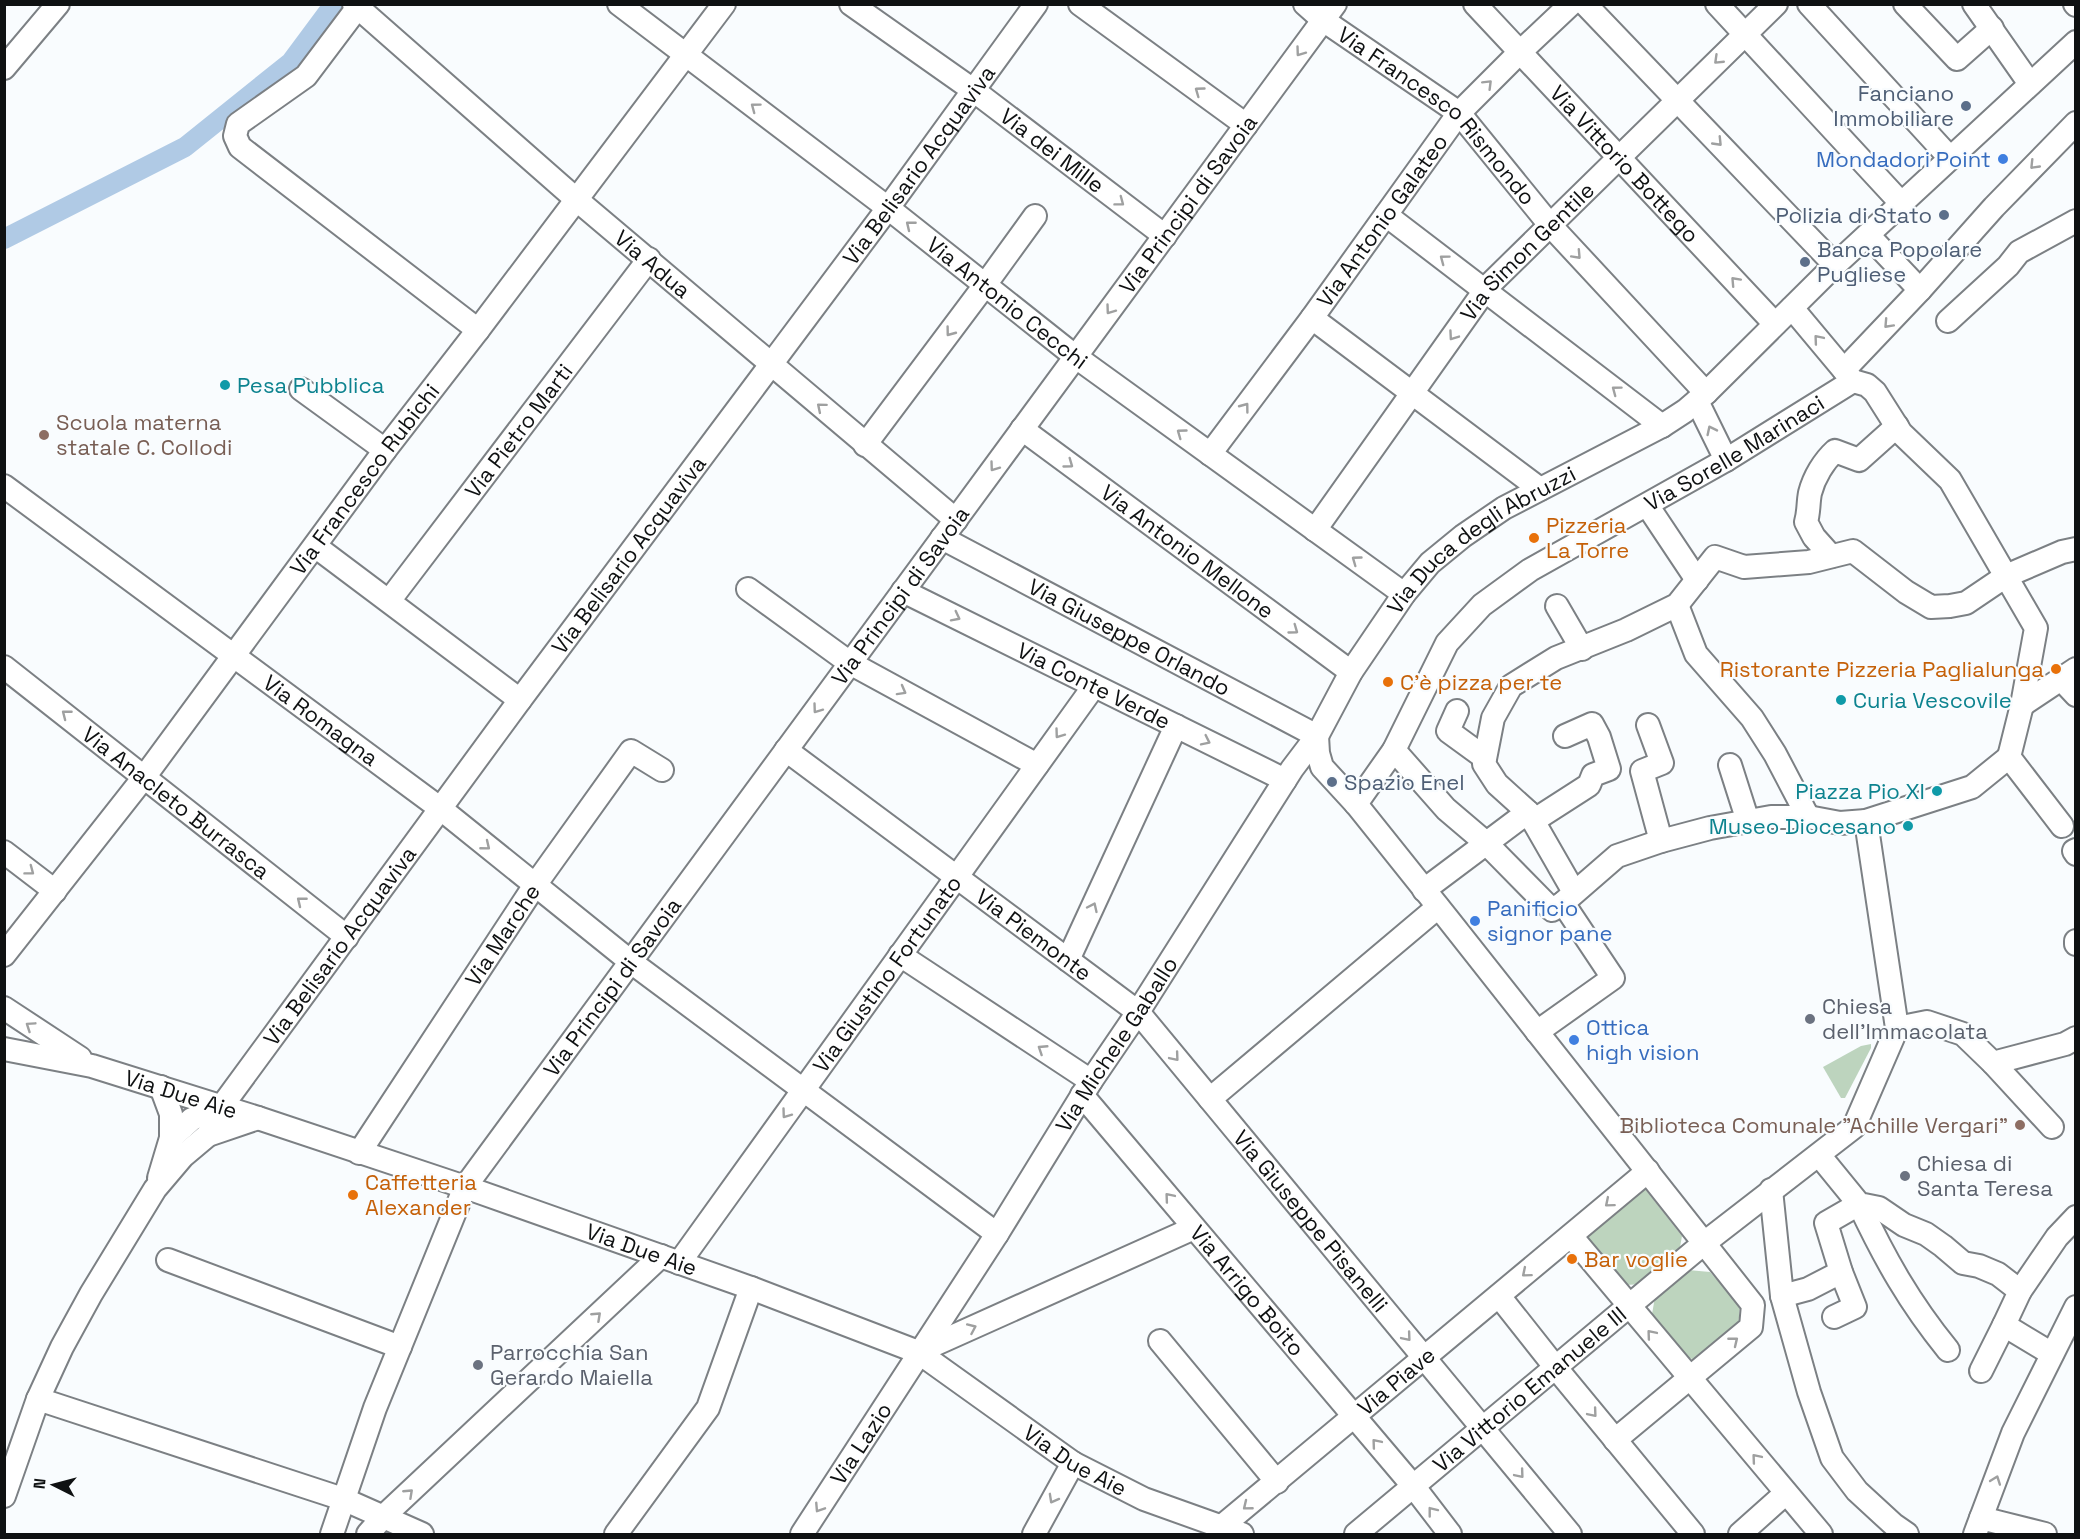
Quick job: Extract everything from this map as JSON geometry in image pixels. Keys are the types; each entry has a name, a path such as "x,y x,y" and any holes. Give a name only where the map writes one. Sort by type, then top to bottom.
{"street":[{"path":"4,68 58,4"},
{"name":"Via Antonio Cecchi","path":"619,4 888,208 1076,357 1404,594"},
{"name":"Via Francesco Rubichi","path":"4,955 145,776 386,450 724,4"},
{"name":"Via dei Mille","path":"850,4 973,90 1165,236"},
{"name":"Via Belisario Acquaviva","path":"208,1136 222,1106 520,700 888,208 1036,4"},
{"path":"1080,4 1246,125"},
{"name":"Via Francesco Rismondo","path":"1305,4 1329,12 1459,113 1550,225 1702,397 1726,460"},
{"name":"Via Vittorio Bottego","path":"1475,4 1775,324"},
{"name":"Via Antonio Galateo","path":"1210,454 1312,318 1459,113 1571,4"},
{"path":"1585,4 1835,265"},
{"path":"1717,4 1901,203"},
{"name":"Via Simon Gentile","path":"1316,530 1485,291 1776,4"},
{"path":"1809,4 1950,158"},
{"path":"1905,4 1957,59 1992,28"},
{"path":"1974,4 2030,84"},
{"path":"356,6 306,76 238,124 235,136 240,147 478,330"},
{"name":"Via Adua","path":"356,6 577,200 956,520"},
{"name":"Via Principi di Savoia","path":"332,1534 400,1347 465,1187 1329,12"},
{"name":"Via Duca degli Abruzzi","path":"1317,736 1351,672 1404,594 1430,563 1463,536 1504,508 1662,426 1702,397 1835,265 2076,42"},
{"name":"Via Sorelle Marinaci","path":"1356,804 1394,750 1447,643 1482,605 1530,570 1726,460 1848,375 1994,207 2076,123"},
{"path":"1386,215 1662,426"},
{"path":"865,445 1035,216"},
{"path":"1948,321 2019,252 2076,221"},
{"path":"1868,235 1920,290"},
{"name":"Via Pietro Marti","path":"388,601 649,259"},
{"path":"1394,750 1446,809 1486,843 1552,910 1617,856 1661,840 1746,817 1808,817 1840,823 1866,821 1972,787 2009,757 2022,705 2036,628 1950,480 1897,426 1875,392 1848,375 1792,308"},
{"path":"1312,318 1540,489"},
{"path":"301,389 386,450"},
{"path":"1831,556 1814,537 1806,522 1810,493 1825,461 1835,451 1859,460 1897,426"},
{"name":"Via Antonio Mellone","path":"1022,429 1351,672"},
{"name":"Via Romagna","path":"4,486 441,809 631,962 997,1234"},
{"path":"1647,505 1697,580"},
{"name":"Via Giuseppe Orlando","path":"942,538 1317,736"},
{"path":"315,546 520,700"},
{"path":"1537,1032 1613,978 1569,898 1531,816 1497,784 1484,764 1493,718 1511,686 1556,658 1626,630 1677,605 1715,557 1744,567 1809,562 1853,551 1906,592 1931,607 1965,603 2006,576 2062,552 2076,549"},
{"path":"748,589 850,663 1037,765"},
{"name":"Via Conte Verde","path":"903,591 1285,780"},
{"path":"1677,605 1696,654 1752,718 1776,754 1808,817"},
{"path":"1557,606 1582,649"},
{"name":"Via Anacleto Burrasca","path":"4,667 145,776 347,938"},
{"path":"2022,705 2071,681"},
{"name":"Via Giustino Fortunato","path":"368,1534 384,1516 670,1260 803,1090 1094,686"},
{"path":"1457,711 1448,731 1485,758"},
{"path":"1210,1099 1431,898 1486,843 1589,785 1593,775 1609,769 1599,737 1592,724 1565,736"},
{"path":"1648,725 1662,763 1642,771 1661,840"},
{"path":"1068,960 1176,726"},
{"path":"1317,736 1322,767 1356,804 1628,1144 1753,1305 1751,1327 1615,1440"},
{"name":"Via Michele Gaballo","path":"918,1353 997,1234 1087,1088 1138,1012 1285,780 1317,736"},
{"name":"Via Piemonte","path":"786,750 1138,1012"},
{"name":"Via Marche","path":"359,1153 535,885 631,751 662,770"},
{"path":"2009,757 2062,826"},
{"path":"1730,765 1746,817"},
{"path":"1866,821 1897,1028 1927,1022 1963,1034 2052,1126"},
{"path":"4,852 55,891"},
{"name":"Via Arrigo Boito","path":"900,956 1087,1088 1194,1228 1414,1487 1450,1534"},
{"path":"4,1008 92,1066"},
{"name":"Via Giuseppe Pisanelli","path":"1138,1012 1570,1534"},
{"name":"Via Vittorio Emanuele III","path":"1356,1534 1704,1244 1854,1127 1897,1028"},
{"path":"1993,1063 2065,1044 2076,1038"},
{"name":"Via Due Aie","path":"4,1049 92,1066 222,1106 465,1187 751,1288 918,1353 1073,1463 1144,1498 1242,1534"},
{"path":"156,1189 171,1138 171,1114 161,1087"},
{"path":"171,1138 192,1119 222,1106"},
{"path":"4,1496 38,1399 62,1347 91,1294 156,1189 183,1156 208,1136 258,1118"},
{"path":"1819,1155 1859,1204 1880,1249 1903,1289 1948,1350"},
{"name":"Via Piave","path":"1221,1527 1648,1171"},
{"path":"1771,1190 1782,1296 1809,1392 1832,1458 1857,1491 1907,1534"},
{"path":"1834,1317 1856,1307 1841,1272 1826,1222 1859,1204 1879,1208 1904,1225 1926,1234 1943,1245 1963,1263 1979,1266 1998,1274 2020,1291"},
{"path":"1981,1371 2020,1291 2057,1237 2076,1217"},
{"path":"918,1353 1194,1228"},
{"path":"1571,1236 1821,1534"},
{"path":"168,1260 400,1347"},
{"path":"1782,1296 1808,1289 1841,1272"},
{"path":"616,1534 708,1408 751,1288"},
{"path":"1499,1296 1694,1534"},
{"path":"2045,1534 1978,1526 2013,1433 2076,1307"},
{"path":"2004,1325 2052,1354"},
{"path":"1160,1341 1277,1482"},
{"name":"Via Lazio","path":"802,1534 918,1353"},
{"path":"38,1399 343,1499 422,1534"},
{"path":"1034,1534 1073,1463"},
{"path":"1740,1534 1786,1494"}],"green space":[{"path":"1871,1044 1845,1098 1841,1098 1823,1067 1861,1046"},
{"path":"1645,1189 1682,1236 1679,1253 1644,1284 1625,1285 1585,1237"},
{"path":"1688,1270 1710,1272 1740,1306 1738,1328 1696,1360 1679,1355 1651,1320 1655,1297"}],"waterway":[{"path":"4,239 185,147 291,62 334,4"}],"place":[{"name":"Fanciano Immobiliare","path":"1966,106"},
{"name":"Mondadori Point","path":"2003,159"},
{"name":"Polizia di Stato","path":"1944,215"},
{"name":"Banca Popolare Pugliese","path":"1805,262"},
{"name":"Pesa Pubblica","path":"225,385"},
{"name":"Scuola materna statale C. Collodi","path":"44,435"},
{"name":"Pizzeria La Torre","path":"1534,538"},
{"name":"Ristorante Pizzeria Paglialunga","path":"2056,669"},
{"name":"C'è pizza per te","path":"1388,682"},
{"name":"Curia Vescovile","path":"1841,700"},
{"name":"Spazio Enel","path":"1332,782"},
{"name":"Piazza Pio XI","path":"1937,791"},
{"name":"Museo Diocesano","path":"1908,826"},
{"name":"Panificio signor pane","path":"1475,921"},
{"name":"Chiesa dell'Immacolata","path":"1810,1019"},
{"name":"Ottica high vision","path":"1574,1040"},
{"name":"Biblioteca Comunale \"Achille Vergari\"","path":"2020,1125"},
{"name":"Chiesa di Santa Teresa","path":"1905,1176"},
{"name":"Caffetteria Alexander","path":"353,1195"},
{"name":"Bar voglie","path":"1572,1259"},
{"name":"Parrocchia San Gerardo Maiella","path":"478,1365"}]}
